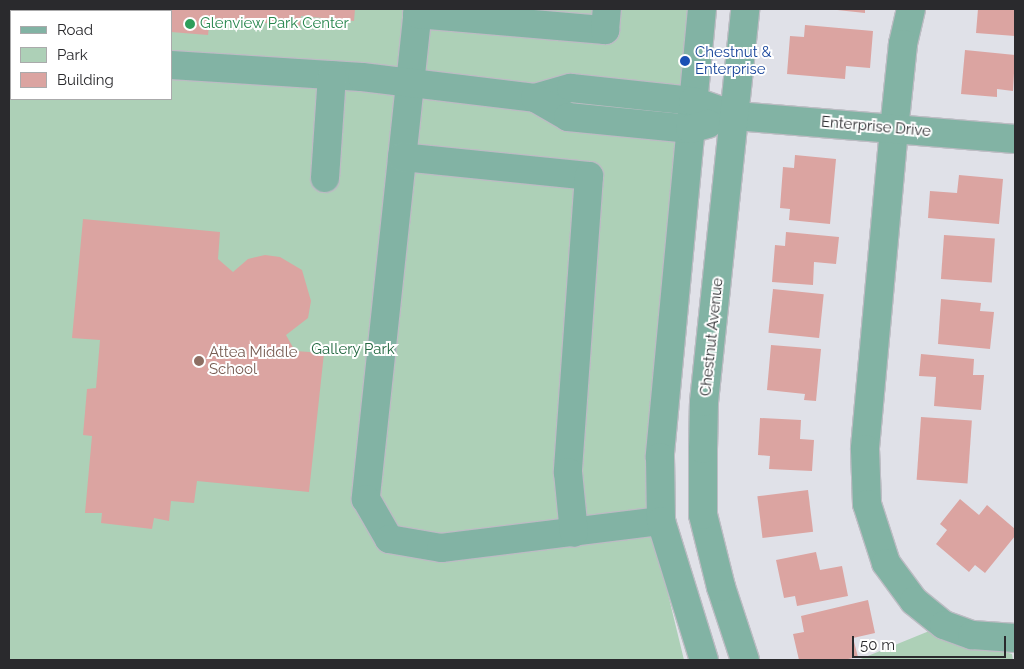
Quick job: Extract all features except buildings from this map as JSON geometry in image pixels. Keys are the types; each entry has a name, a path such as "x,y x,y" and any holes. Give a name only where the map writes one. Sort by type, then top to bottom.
{"street":[{"path":"607,9 605,30 418,12 366,499 389,539 432,546 574,533 661,521"},
{"path":"702,9 663,411 661,521 704,660"},
{"name":"Chestnut Avenue","path":"745,9 736,116 704,402 703,515 721,587 745,660"},
{"path":"911,9 903,44 894,129 865,449 867,504 886,563 914,601 944,625 972,635 1015,638"},
{"path":"172,65 411,81 535,98 568,117 690,129 736,116"},
{"path":"325,178 332,75"},
{"path":"535,98 571,88 692,101 736,116"},
{"name":"Enterprise Drive","path":"736,116 1015,139"},
{"path":"402,158 589,176 568,472 574,533"}],"green space":[{"name":"Gallery Park","path":"9,9 695,9 651,524 684,660 9,660"},
{"path":"944,625 961,640 1012,654 1013,660 858,660"}],"place":[{"name":"Glenview Park Center","path":"190,24"},
{"name":"Chestnut & Enterprise","path":"685,61"},
{"name":"Attea Middle School","path":"199,361"}]}
